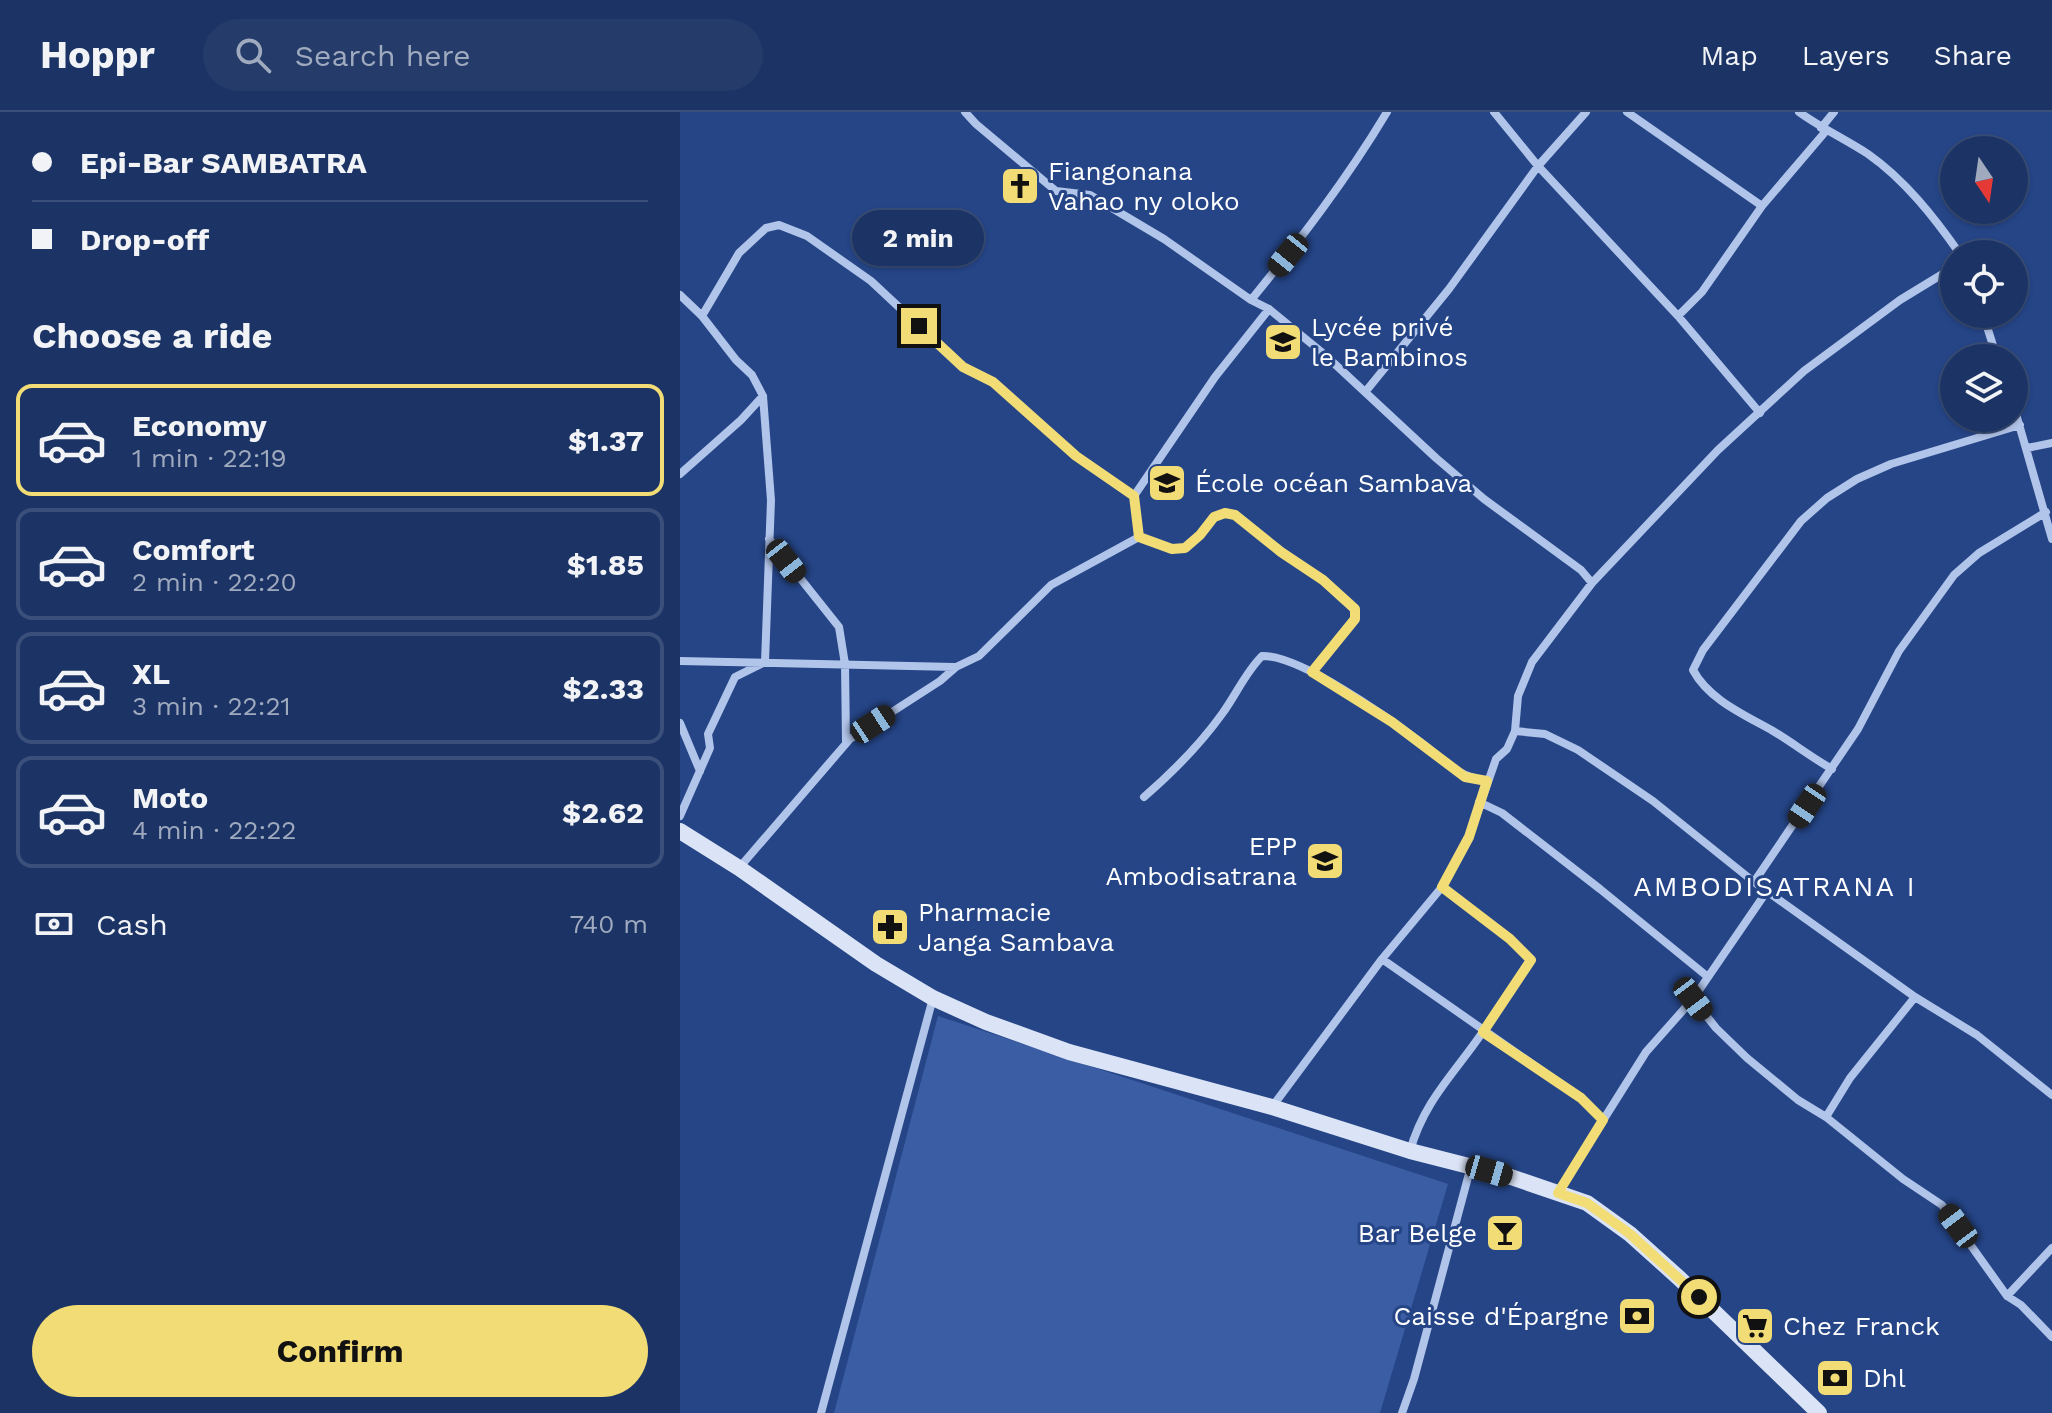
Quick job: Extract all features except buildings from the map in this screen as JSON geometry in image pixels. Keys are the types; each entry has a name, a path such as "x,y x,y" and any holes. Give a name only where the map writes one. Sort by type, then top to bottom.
{"main road":[{"path":"680,831 739,868 876,964 933,998 986,1022 1069,1052 1272,1107 1587,1203 1630,1234 1819,1413"}],"street":[{"path":"965,112 1056,191 1090,195 1164,239 1251,300 1269,309 1366,391 1448,468 1581,570 1592,583"},
{"path":"1251,300 1306,233 1361,156 1387,112"},
{"path":"1494,112 1538,166 1678,316 1760,413"},
{"path":"1366,391 1449,289 1538,166 1586,112"},
{"path":"1627,112 1762,206"},
{"path":"1799,112 1869,155 1926,207 1950,240"},
{"path":"1678,316 1702,292 1762,206 1824,130 1834,112"},
{"path":"702,316 739,253 766,228 779,225 807,236 871,281 963,367 993,382 1076,456 1134,496"},
{"path":"1272,1107 1382,959 1442,887 1469,837 1496,759 1507,749 1515,731 1518,696 1532,662 1592,583 1718,450 1804,371 1900,300 1940,276"},
{"path":"680,295 752,375 763,396 771,500 765,662"},
{"path":"1139,537 1134,496 1215,377 1269,309"},
{"path":"680,474 741,420 763,396"},
{"path":"1832,769 1775,732 1745,717 1717,696 1693,670 1703,650 1801,521 1827,498 1857,479 1891,464 1997,432"},
{"path":"2022,432 2052,539"},
{"path":"2027,448 2052,443"},
{"path":"1754,882 1858,729 1899,651 1954,575 1979,553 2046,512"},
{"path":"739,868 846,743 940,681 956,667 979,656 1051,585 1139,537 1172,549 1185,548 1214,517 1225,513 1235,515 1281,552 1323,580 1355,609 1355,619 1312,672"},
{"path":"769,538 839,627 845,664 846,743"},
{"path":"1144,797 1183,763 1262,656 1274,656 1312,672 1392,722 1465,777 1487,781"},
{"path":"680,661 956,667"},
{"path":"680,816 710,748 708,734 735,677 765,662"},
{"path":"680,723 700,771"},
{"path":"1515,731 1545,734 1578,750 1653,801 1754,882 1915,997 1977,1035 2052,1095"},
{"path":"1479,802 1502,813 1527,832 1708,977"},
{"path":"1410,1151 1418,1124 1443,1082 1483,1032 1531,960 1510,939 1442,887"},
{"path":"1558,1193 1646,1052 1693,999 1767,891"},
{"path":"1382,959 1581,1098 1603,1120"},
{"path":"1826,1117 1850,1078 1915,997"},
{"path":"821,1413 933,998"},
{"path":"1693,999 1716,1028 1747,1058 1798,1100 1826,1117 1903,1179 1942,1205 2007,1296 2021,1305 2052,1337"},
{"path":"1402,1413 1414,1379 1471,1166"},
{"path":"2007,1296 2052,1248"}],"shaded area":[{"path":"938,1016 1448,1184 1380,1413 834,1413"}],"place":[{"name":"Fiangonana Vahao ny oloko","path":"1020,186"},
{"name":"Lycée privé le Bambinos","path":"1283,342"},
{"name":"École océan Sambava","path":"1167,483"},
{"name":"EPP Ambodisatrana","path":"1325,861"},
{"name":"Pharmacie Janga Sambava","path":"890,927"},
{"name":"Bar Belge","path":"1505,1233"},
{"name":"Caisse d'Épargne","path":"1637,1316"},
{"name":"Chez Franck","path":"1755,1326"},
{"name":"Dhl","path":"1835,1378"}],"district":[{"name":"AMBODISATRANA I","path":"1775,886"}],"route":[{"path":"919,326 963,367 993,382 1076,456 1134,496 1139,537 1172,549 1185,548 1214,517 1225,513 1235,515 1281,552 1323,580 1355,609 1355,619 1312,672 1392,722 1465,777 1487,781 1469,837 1442,887 1510,939 1531,960 1483,1032 1581,1098 1603,1120 1558,1193 1587,1203 1630,1234 1699,1297"}]}
